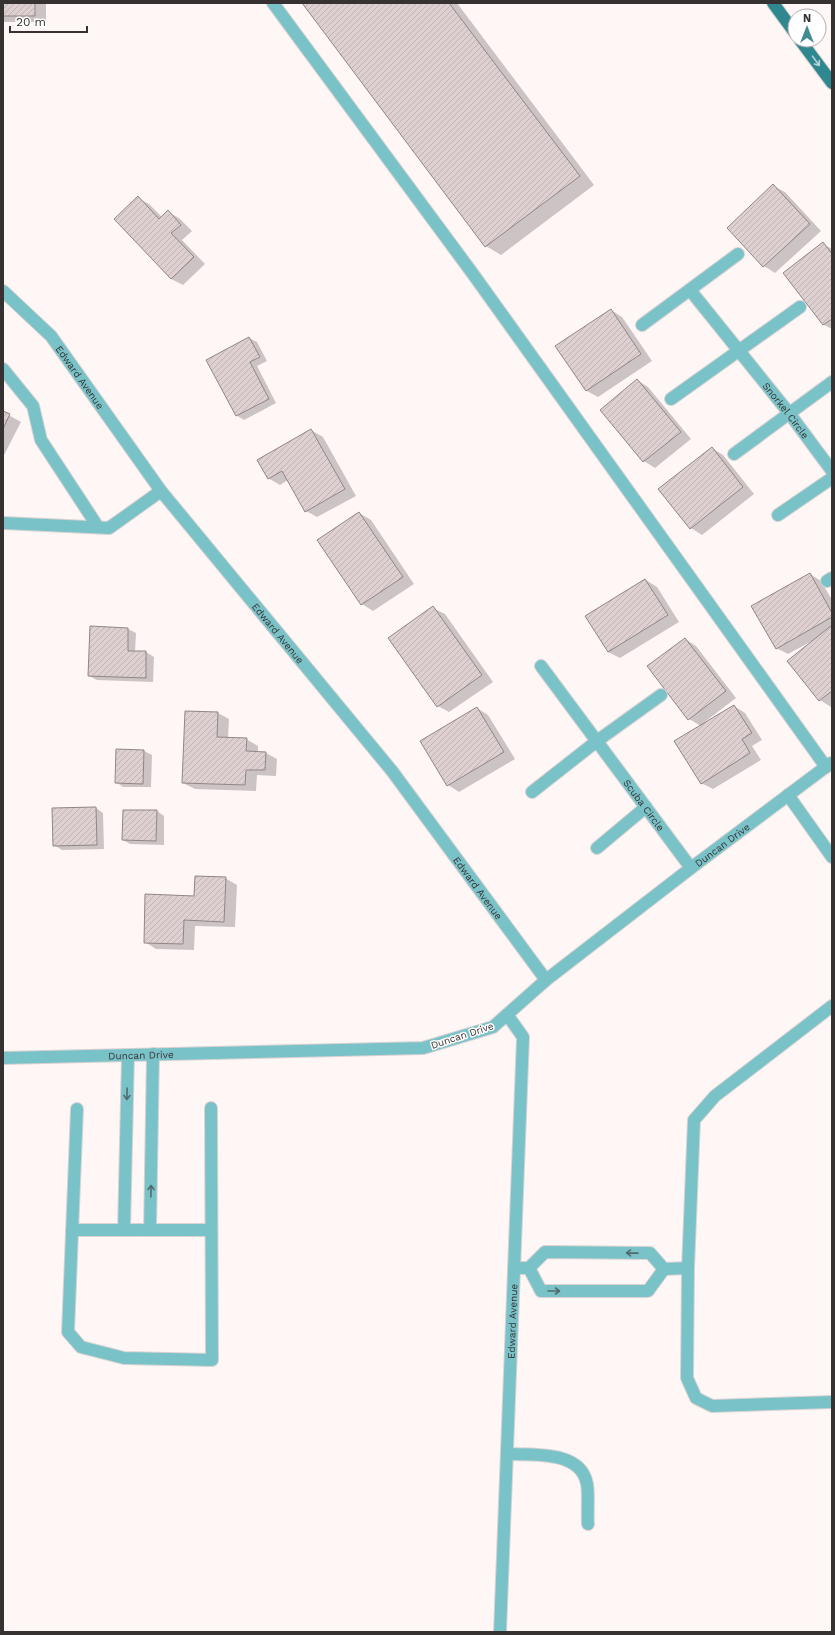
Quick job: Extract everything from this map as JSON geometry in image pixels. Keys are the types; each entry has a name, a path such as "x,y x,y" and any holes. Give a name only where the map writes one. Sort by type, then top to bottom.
{"main road":[{"path":"773,3 787,22"},
{"path":"806,48 832,83"}],"street":[{"path":"273,3 478,280 829,765"},
{"path":"642,325 738,254"},
{"name":"Snorkel Circle","path":"690,290 789,413 832,471"},
{"name":"Edward Avenue","path":"3,291 51,336 162,492 392,771 546,980"},
{"path":"671,399 800,307"},
{"path":"3,369 33,406 41,440 98,527"},
{"path":"734,454 832,382"},
{"path":"778,515 832,478"},
{"path":"3,523 109,528 162,492"},
{"name":"Scuba Circle","path":"541,666 691,868"},
{"path":"532,792 597,741 661,695"},
{"name":"Duncan Drive","path":"3,1058 423,1048 493,1027 508,1016 546,980 691,868 829,765"},
{"path":"788,796 832,857"},
{"path":"596,848 646,807"},
{"path":"832,1006 715,1096 694,1120 688,1268 686,1378 696,1398 712,1406 832,1402"},
{"name":"Edward Avenue","path":"500,1632 523,1037 508,1016"},
{"path":"150,1230 153,1054"},
{"path":"124,1230 128,1055"},
{"path":"77,1109 68,1332 81,1347 124,1358 212,1360 211,1108"},
{"path":"72,1230 211,1230"},
{"path":"514,1268 528,1268 545,1252 650,1253 664,1269"},
{"path":"528,1268 541,1291 648,1291 664,1269"},
{"path":"664,1269 688,1268"},
{"path":"507,1454 553,1456 563,1458 574,1464 583,1473 586,1483 588,1524"}],"building":[{"path":"3,3 35,3 35,16 3,16"},
{"path":"302,3 449,3 580,176 485,247"},
{"path":"773,184 810,224 763,267 727,228"},
{"path":"138,196 159,219 168,210 181,225 171,233 194,257 171,279 114,219"},
{"path":"823,242 832,254 832,319 823,325 783,273"},
{"path":"611,309 641,354 586,391 555,346"},
{"path":"249,337 260,357 250,362 269,399 236,416 206,360"},
{"path":"637,379 681,432 643,462 600,410"},
{"path":"3,411 10,414 3,429"},
{"path":"311,429 345,489 305,512 282,471 268,479 257,460"},
{"path":"712,447 743,487 690,529 658,489"},
{"path":"359,512 403,577 361,605 317,540"},
{"path":"810,573 832,613 832,617 776,649 751,606"},
{"path":"645,579 668,615 608,652 585,616"},
{"path":"433,606 482,675 437,707 388,638"},
{"path":"832,625 832,691 819,701 787,661"},
{"path":"90,626 128,628 128,651 146,651 146,678 88,676"},
{"path":"685,638 726,691 688,720 647,666"},
{"path":"734,705 752,733 742,739 750,753 701,784 674,741"},
{"path":"477,707 504,752 447,786 420,741"},
{"path":"185,711 218,712 217,737 247,738 246,751 266,752 265,770 246,770 245,785 182,783"},
{"path":"116,749 144,750 143,784 115,783"},
{"path":"96,807 97,845 53,846 52,808"},
{"path":"123,810 157,810 156,841 122,840"},
{"path":"195,876 226,877 224,922 184,920 183,944 144,943 145,894 194,896"}]}
